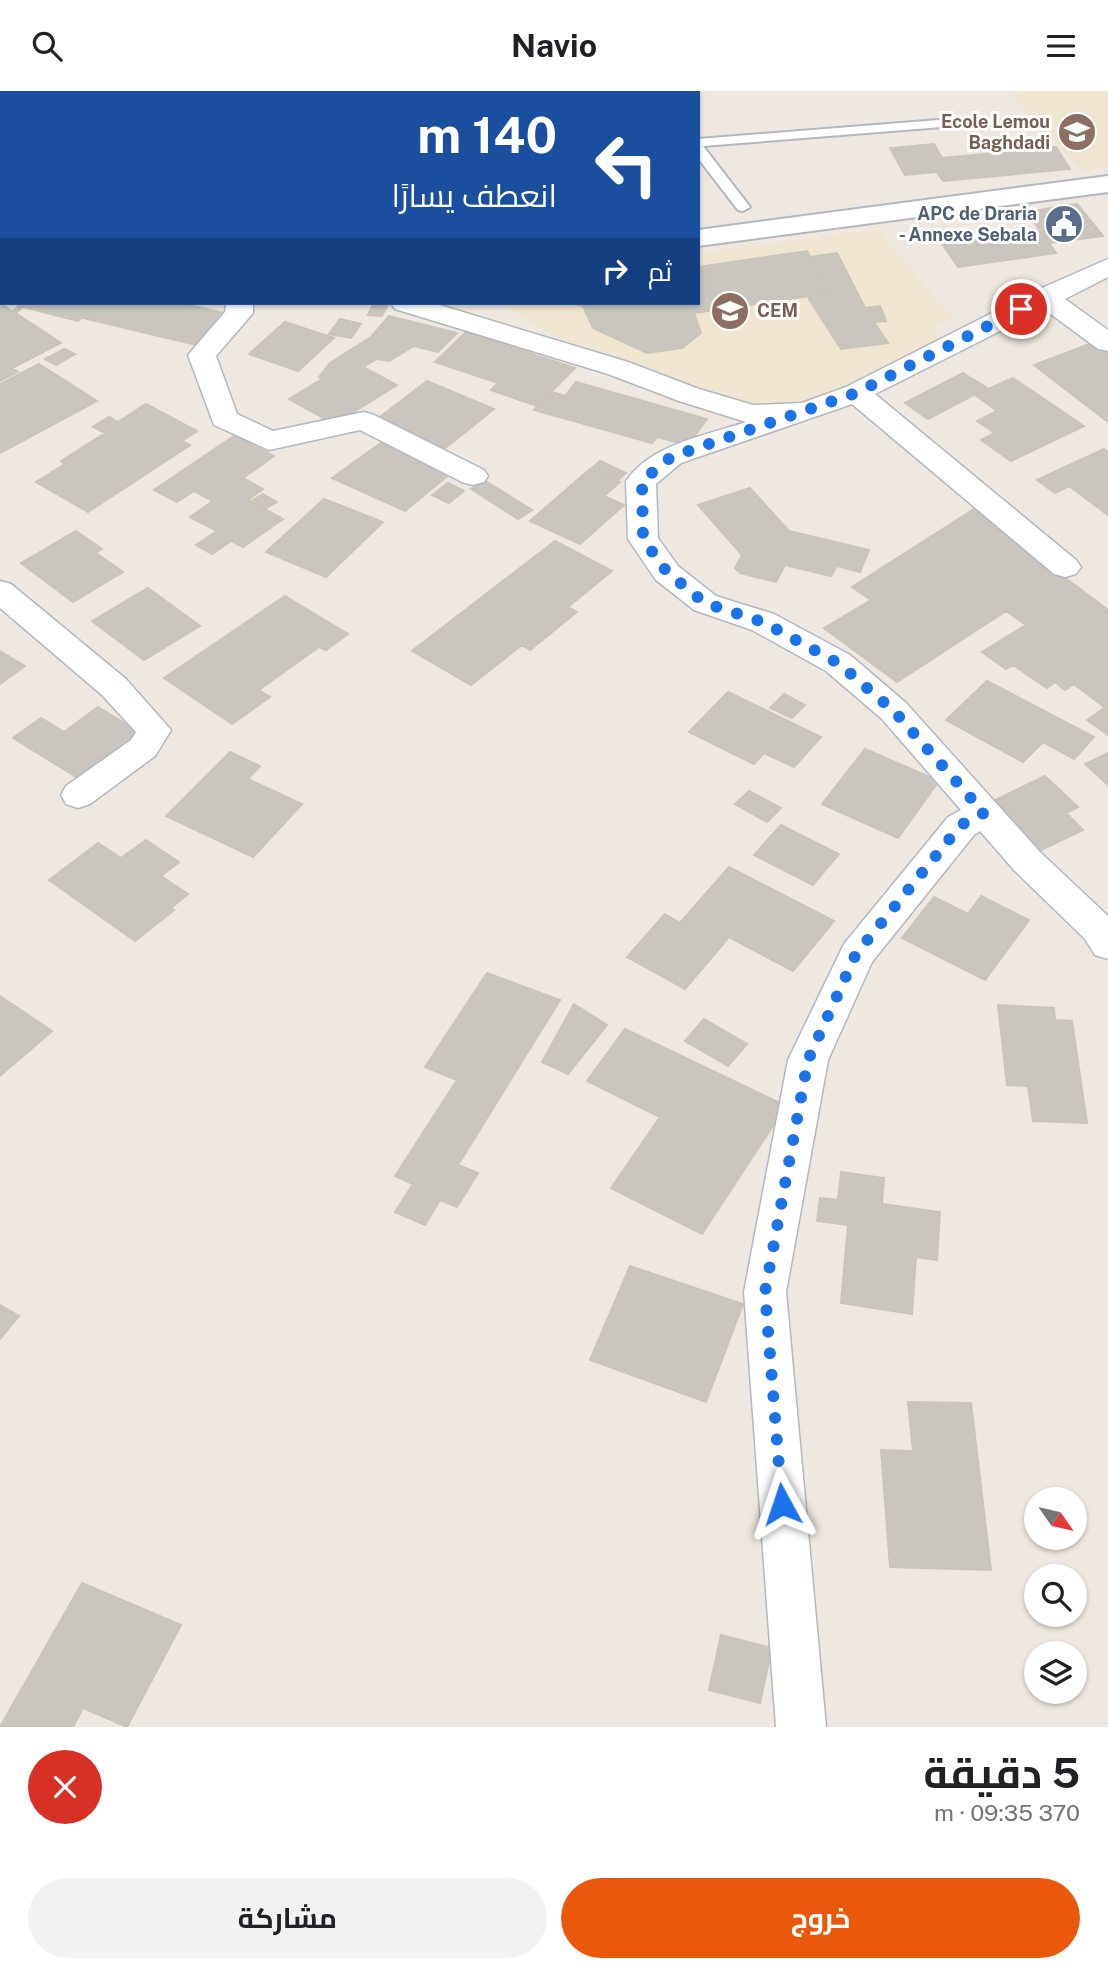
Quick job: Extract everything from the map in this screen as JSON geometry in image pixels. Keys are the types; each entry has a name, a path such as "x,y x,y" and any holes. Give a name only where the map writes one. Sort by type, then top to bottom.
{"main road":[{"path":"700,238 1108,184"}],"street":[{"path":"1108,267 856,393 671,457 642,481 643,539 667,572 705,603 763,622 838,663 894,711 1027,861 1098,929 1108,945"},
{"path":"1045,297 1108,343"},
{"path":"239,305 239,313 202,355 224,419 269,442 364,421 473,476"},
{"path":"412,305 618,368 751,414 806,411"},
{"path":"856,393 1065,567"},
{"path":"0,591 114,687 154,730 143,748 78,795"},
{"path":"801,1727 765,1292 808,1060 856,954 961,825 984,813"}],"lane":[{"path":"700,143 976,121"},
{"path":"700,152 743,207"}],"shaded area":[{"name":"Ecole Lemou Baghdadi","path":"1023,91 1108,91 1108,167 1082,171 1014,96"},
{"name":"CEM","path":"877,229 954,320 933,324 941,337 892,365 793,406 766,408 615,360 558,338 502,305 700,305 700,253"}],"building":[{"path":"934,144 942,158 1056,147 1070,169 943,181 937,172 905,175 890,148"},
{"name":"APC de Draria - Annexe Sebala","path":"1077,204 1103,236 1050,243 1026,212"},
{"path":"1039,229 1056,253 958,267 941,242"},
{"path":"807,251 830,293 694,313 701,333 682,348 647,353 593,328 583,306 578,305 700,305 700,267"},
{"path":"837,253 865,308 880,306 886,321 874,322 888,343 841,349 807,296 830,293 810,257"},
{"path":"0,305 3,305 61,343 12,368 18,372 0,381"},
{"path":"20,305 95,305 78,321 23,307 17,312 13,311"},
{"path":"96,305 190,305 233,315 204,347 83,318"},
{"path":"373,305 387,306 382,316 368,315"},
{"path":"389,316 457,333 438,352 414,346 389,361 377,359 363,367 397,385 334,424 289,399 322,379 319,377 330,363 371,337"},
{"path":"340,319 361,324 351,338 329,334"},
{"path":"285,322 334,338 298,371 249,354"},
{"path":"466,332 575,368 537,406 491,390 498,383 435,362"},
{"path":"1100,340 1108,346 1108,422 1034,365"},
{"path":"64,349 75,354 56,365 45,359"},
{"path":"39,364 97,401 0,453 0,384"},
{"path":"963,373 987,388 928,419 905,403"},
{"path":"1013,378 1084,426 1011,461 981,440 995,433 977,421 997,411 975,395"},
{"path":"427,381 494,409 443,450 376,420"},
{"path":"576,382 707,419 688,445 657,437 652,443 534,410 549,391 565,396"},
{"path":"146,404 197,431 182,441 190,445 88,512 36,482 65,464 61,461 105,433 93,427 109,417 118,422"},
{"path":"392,435 457,468 405,511 332,478"},
{"path":"234,436 274,456 243,478 263,489 248,500 283,519 243,547 231,541 212,554 196,545 217,531 190,517 213,501 194,491 177,502 154,490"},
{"path":"1104,449 1108,452 1108,515 1069,486 1055,493 1037,480"},
{"path":"600,461 626,473 618,480 592,468"},
{"path":"590,469 620,482 604,496 624,505 580,544 530,521"},
{"path":"484,480 532,510 518,519 471,489"},
{"path":"448,483 464,491 449,503 432,495"},
{"path":"750,488 789,531 869,550 860,572 837,566 831,576 785,565 776,582 740,573 735,568 742,555 698,505"},
{"path":"263,494 277,502 266,508 253,500"},
{"path":"324,499 383,522 326,577 266,552"},
{"path":"974,509 1108,610 1108,710 1074,684 1065,690 1055,682 1047,688 1013,665 1006,669 982,652 1026,625 1006,611 897,682 824,628 871,600 852,587"},
{"path":"76,531 102,549 96,553 123,572 73,602 21,563"},
{"path":"555,541 612,571 568,607 577,612 530,650 522,645 471,685 412,651"},
{"path":"148,588 200,626 144,660 92,621"},
{"path":"285,596 348,634 326,650 319,647 259,690 270,697 232,724 164,678"},
{"path":"0,651 25,666 0,684"},
{"path":"987,681 1094,737 1074,759 1043,742 1023,762 946,720"},
{"path":"728,692 821,737 794,767 764,753 754,764 689,732"},
{"path":"784,694 805,705 792,718 770,708"},
{"path":"98,707 151,739 91,786 13,738 41,718 64,732"},
{"path":"1103,709 1108,712 1108,735 1087,720"},
{"path":"865,749 939,781 898,838 822,804"},
{"path":"230,752 260,766 248,779 302,804 253,857 166,816"},
{"path":"1108,753 1108,785 1085,764"},
{"path":"1045,776 1078,807 1066,813 1083,830 1041,850 991,802"},
{"path":"749,791 781,808 767,822 735,804"},
{"path":"781,825 839,854 813,885 754,855"},
{"path":"146,840 179,862 161,876 188,894 171,908 174,910 135,941 49,880 98,843 121,858"},
{"path":"729,867 834,921 793,971 729,937 685,989 627,957 665,914 680,923"},
{"path":"981,896 1029,920 985,980 902,938 934,897 968,914"},
{"path":"487,973 560,1000 458,1165 478,1173 457,1207 440,1200 425,1225 395,1212 413,1184 395,1176 457,1080 425,1067"},
{"path":"0,996 52,1031 0,1076"},
{"path":"574,1004 607,1025 568,1074 542,1062"},
{"path":"998,1005 1054,1008 1055,1020 1072,1021 1087,1123 1033,1121 1028,1086 1007,1085"},
{"path":"704,1019 747,1044 728,1066 685,1041"},
{"path":"625,1029 786,1106 702,1234 611,1188 660,1117 587,1081"},
{"path":"841,1172 884,1178 882,1204 940,1212 937,1260 916,1257 912,1314 841,1303 848,1225 817,1221 820,1198 838,1200"},
{"path":"630,1266 743,1304 706,1402 590,1360"},
{"path":"0,1305 19,1316 0,1339"},
{"path":"908,1402 971,1403 991,1570 890,1567 881,1450 913,1451"},
{"path":"82,1583 181,1625 127,1727 83,1708 73,1727 0,1727"},
{"path":"721,1635 772,1648 760,1703 709,1690"}],"place":[{"name":"Ecole Lemou Baghdadi","path":"1077,132"},
{"name":"APC de Draria - Annexe Sebala","path":"1064,224"},
{"name":"CEM","path":"730,311"}],"route":[{"path":"782,1504 765,1292 808,1060 856,954 961,825 984,813 894,711 838,663 763,622 705,603 667,572 643,539 642,481 671,457 856,393 1021,309"}]}
